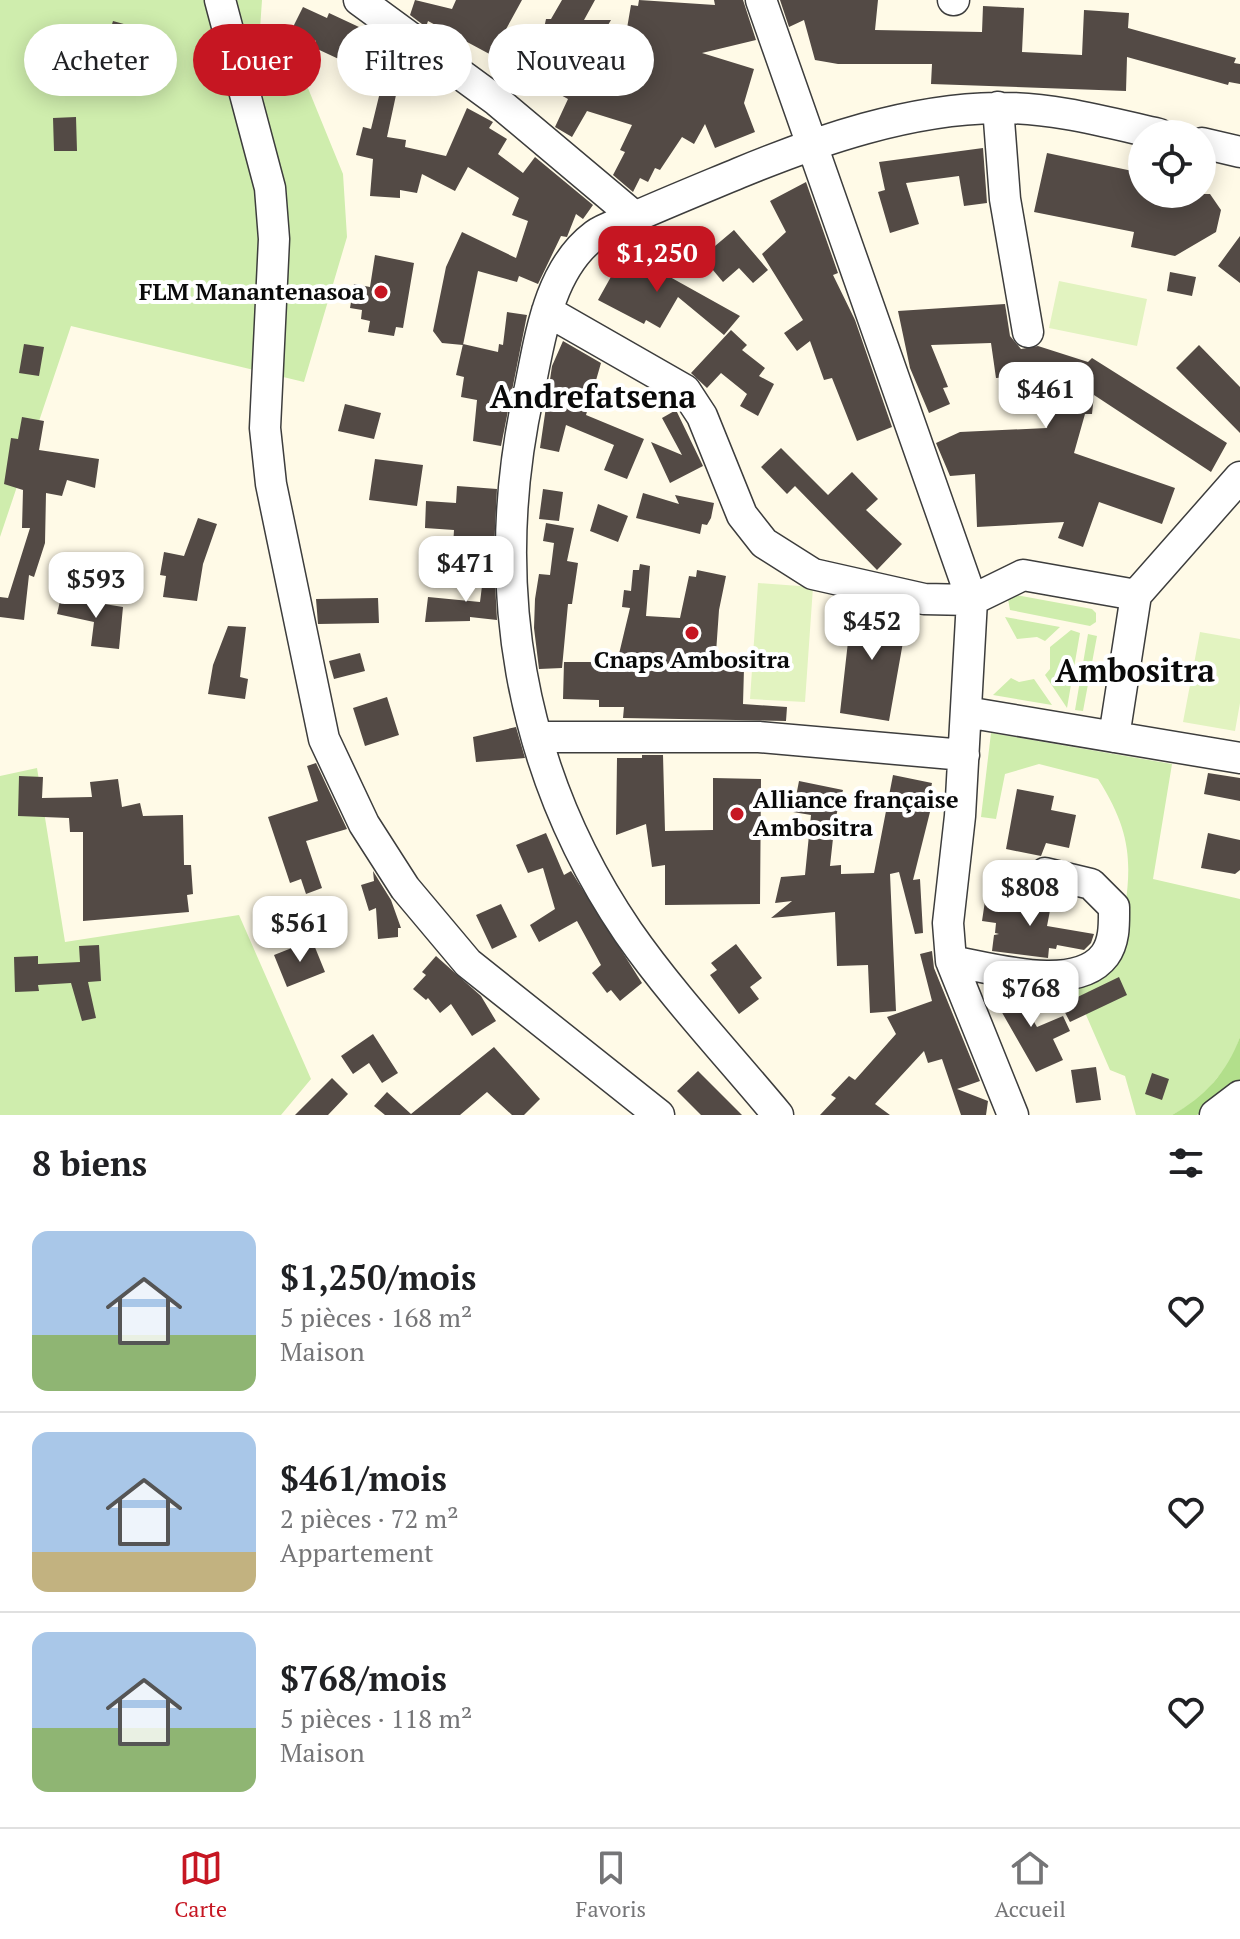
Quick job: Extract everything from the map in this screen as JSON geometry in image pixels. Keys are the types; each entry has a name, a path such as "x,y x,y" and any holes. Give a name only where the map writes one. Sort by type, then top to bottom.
{"street":[{"path":"220,0 270,188 274,239 265,428 271,484 324,739 364,824 405,888 468,963 659,1115"},
{"path":"359,0 497,101 635,217"},
{"path":"761,0 972,600 964,755 948,923 951,961 1013,1115"},
{"path":"998,107 1005,199 1028,332"},
{"path":"778,1115 629,934 571,837 537,737 517,665 509,561 518,441 547,311 563,273 594,236 810,143 944,111 998,107 1056,111 1128,127"},
{"path":"1216,146 1240,152"},
{"path":"547,311 685,390 702,416 742,515 764,543 813,574 924,599 972,600 1023,575 1136,595"},
{"path":"1114,737 1136,595 1240,477"},
{"path":"966,712 1240,758"},
{"path":"537,737 759,737 964,755"},
{"path":"951,961 1039,976 1070,975 1090,968 1105,955 1114,934 1114,907 1091,884 1045,873"},
{"path":"1215,1115 1240,1096"}],"green space":[{"path":"0,0 262,0 260,24 193,24 193,96 311,96 343,174 347,237 304,382 71,326 0,537"},
{"path":"1059,281 1147,299 1137,346 1049,328"},
{"path":"758,583 813,587 805,702 750,699"},
{"path":"1016,595 1092,609 1096,613 1096,622 1090,626 1010,610 1008,599"},
{"path":"1005,617 1060,627 1045,641 1037,637 1017,639"},
{"path":"1071,630 1080,633 1067,708 1045,675 1050,669 1050,647"},
{"path":"1200,632 1240,639 1240,703 1235,731 1183,722"},
{"path":"1088,634 1097,636 1083,711 1075,710"},
{"path":"1011,678 1019,682 1034,679 1052,705 993,695"},
{"path":"991,733 1172,764 1153,879 1240,899 1240,1037 1232,1060 1199,1100 1172,1115 1136,1115 1125,1076 1110,1070 1073,985 1119,947 1128,860 1126,842 1111,802 1098,779 1039,764 1005,774 996,819 981,817"},
{"path":"37,768 65,942 239,915 311,1079 281,1115 0,1115 0,776"},
{"path":"1240,1037 1240,1084 1197,1115 1172,1115 1195,1100 1214,1082 1229,1061"}],"building":[{"path":"415,0 452,9 456,0 522,0 509,24 488,24 488,53 472,45 472,24 434,24 428,21 422,24 410,15"},
{"path":"562,0 595,0 584,20 611,20 609,24 545,24 546,19 551,19"},
{"path":"639,0 715,5 714,0 743,0 756,40 702,53 754,69 744,103 755,132 715,148 705,124 694,144 682,137 660,170 655,168 648,182 640,178 633,192 613,175 625,152 620,150 632,125 587,111 572,137 555,127 568,99 563,96 654,96 654,24 628,24 631,5 638,6"},
{"path":"780,0 878,0 875,30 982,32 983,6 1024,8 1022,52 1082,55 1084,10 1129,13 1128,28 1236,58 1234,63 1240,64 1240,84 1229,82 1228,85 1127,57 1126,91 931,84 932,64 838,64 815,60 804,20 789,27"},
{"path":"303,7 327,18 329,13 353,24 337,24 337,58 321,51 321,24 294,24"},
{"path":"379,96 396,96 387,137 406,140 405,147 446,156 467,108 493,122 489,128 507,139 498,154 523,173 535,157 593,205 583,219 576,214 567,237 561,236 538,284 519,276 517,282 478,271 463,345 442,343 433,331 446,267 462,232 516,258 528,221 512,215 519,198 468,167 455,191 422,174 417,193 400,190 400,198 370,196 373,159 356,155 363,127 371,129"},
{"path":"76,117 77,151 54,151 53,118"},
{"path":"983,148 987,203 964,206 959,176 906,183 919,224 890,233 878,192 885,190 879,162"},
{"path":"1047,153 1128,170 1128,208 1216,208 1216,203 1221,210 1216,232 1175,256 1131,247 1134,232 1034,212"},
{"path":"806,182 838,273 833,275 855,320 892,427 857,441 832,378 824,380 810,341 797,351 784,333 803,320 762,254 786,232 770,201"},
{"path":"734,230 768,270 753,283 739,268 723,282 702,257"},
{"path":"1240,236 1240,283 1218,266"},
{"path":"627,248 672,273 670,277 740,316 724,335 678,297 660,328 646,320 644,324 598,300"},
{"name":"FLM Manantenasoa","path":"375,255 414,263 403,328 396,327 394,336 368,332 370,321 361,319 362,310 350,308 354,284 370,287"},
{"path":"1170,272 1196,277 1192,296 1167,291"},
{"path":"1005,304 1010,336 1021,349 1038,346 1088,362 1092,358 1227,443 1211,472 1094,395 1092,414 1085,414 1074,453 1175,488 1162,524 1099,502 1083,547 1058,538 1064,522 977,527 975,474 950,476 936,443 960,432 1047,428 1055,385 1025,376 996,378 991,343 931,345 948,387 943,388 950,404 929,413 910,368 898,311"},
{"path":"507,312 527,315 501,446 473,441 477,400 461,397 464,377 456,375 463,344 498,352 499,344 503,345"},
{"path":"731,330 747,345 742,350 765,368 759,376 774,384 758,416 740,406 747,394 721,373 707,388 691,373"},
{"path":"563,341 601,363 586,415 644,439 627,479 604,470 614,445 566,425 559,452 540,448 552,366"},
{"path":"24,344 44,347 39,376 19,373"},
{"path":"1199,345 1240,387 1240,433 1176,368"},
{"path":"345,404 381,413 374,439 338,431"},
{"path":"676,410 703,466 670,483 651,442 682,455 662,418"},
{"path":"22,417 44,421 39,450 99,459 95,488 67,480 62,496 46,493 45,543 34,577 29,575 24,620 0,617 0,597 8,598 30,528 22,528 23,490 4,484 11,438 18,439"},
{"path":"781,448 828,495 852,472 878,499 866,510 902,544 877,570 795,486 787,494 761,467"},
{"path":"375,459 423,465 417,506 369,500"},
{"path":"457,486 497,489 494,549 453,546 454,530 425,528 426,501 456,503"},
{"path":"543,489 563,492 559,521 539,519"},
{"path":"643,493 679,504 675,495 714,503 711,518 707,525 702,524 700,534 636,518"},
{"path":"598,504 628,516 618,542 590,531"},
{"path":"198,518 217,524 203,564 197,601 163,597 166,576 160,575 164,552 184,556"},
{"path":"546,523 574,528 567,561 578,563 572,604 568,604 562,668 539,669 534,628 535,599 539,574 550,575 554,543 543,541"},
{"path":"485,562 494,563 497,620 470,617 470,621 425,622 428,597 480,602"},
{"path":"640,564 650,566 646,616 680,618 689,576 696,577 697,570 726,576 719,610 715,667 744,668 743,704 787,707 786,721 623,718 624,707 599,707 599,700 563,699 564,662 604,662 604,653 619,654 630,608 622,607 624,590 631,591 633,570 639,570"},
{"path":"61,597 123,607 119,649 91,646 94,622 57,614"},
{"path":"378,598 379,623 318,624 316,599"},
{"path":"852,606 908,614 889,721 840,713"},
{"path":"228,626 246,627 240,677 248,679 245,699 208,694 213,665"},
{"path":"360,653 365,671 334,679 329,661"},
{"path":"387,697 399,735 365,746 353,708"},
{"path":"516,727 525,758 476,762 473,737"},
{"path":"642,755 663,755 665,831 713,830 713,778 761,779 760,904 665,905 665,865 652,867 646,824 616,835 617,758 642,758"},
{"path":"316,763 347,829 306,841 322,888 306,894 301,879 290,883 268,817 318,801 307,766"},
{"path":"1208,773 1240,778 1240,801 1204,794"},
{"path":"893,775 932,783 928,803 932,804 913,880 920,879 923,933 915,934 899,872 890,874 896,1011 870,1013 868,965 837,966 835,912 771,918 792,901 775,903 781,877 805,875 811,815 793,812 799,781 843,790 835,820 830,866 841,865 841,874 874,873"},
{"path":"19,776 43,777 42,798 92,797 90,782 118,779 122,807 140,803 143,816 183,815 184,865 191,865 193,894 187,895 189,912 83,921 83,832 70,832 69,818 18,816"},
{"path":"1017,789 1054,796 1051,810 1076,815 1069,848 1046,843 1041,856 1006,849"},
{"path":"546,833 564,875 571,871 642,983 620,1001 611,990 607,993 592,973 601,965 577,921 539,942 530,925 555,909 543,868 528,873 516,845"},
{"path":"1208,833 1240,840 1240,870 1235,874 1201,868"},
{"path":"373,871 391,900 401,928 398,928 398,937 378,939 376,908 369,911 361,885 374,881"},
{"path":"1026,890 1053,895 1047,926 1094,934 1091,943 1084,950 1057,945 1056,949 1049,948 1048,958 992,951 994,935 999,934 995,933 996,923 982,921 985,901 1022,908"},
{"path":"501,904 517,937 492,949 476,915"},
{"path":"312,940 325,972 287,987 274,955"},
{"path":"736,944 762,978 750,987 759,999 739,1014 710,975 717,970 711,963"},
{"path":"99,945 101,981 88,982 96,1018 82,1021 71,983 38,985 39,991 15,992 14,957 38,956 38,964 80,962 79,946"},
{"path":"932,951 934,968 980,1081 957,1089 988,1101 986,1115 961,1115 942,1059 928,1063 924,1051 875,1104 890,1115 820,1115 836,1098 831,1095 849,1076 855,1080 896,1034 887,1017 932,1001 920,954"},
{"path":"436,956 481,996 496,1021 472,1036 451,1004 440,1013 428,998 426,1000 413,989 426,975 422,972"},
{"path":"1119,977 1127,995 1070,1022 1061,1005"},
{"path":"988,988 1023,992 1026,998 1022,1001 1037,1027 1063,1016 1070,1031 1053,1039 1063,1060 1036,1072"},
{"path":"373,1034 398,1073 382,1083 369,1063 353,1074 341,1056"},
{"path":"494,1047 540,1099 524,1115 512,1115 487,1092 460,1115 385,1115 374,1106 387,1092 411,1114"},
{"path":"1096,1067 1101,1100 1076,1103 1071,1070"},
{"path":"698,1071 742,1115 701,1115 677,1091"},
{"path":"1152,1073 1169,1079 1162,1100 1145,1094"},
{"path":"332,1078 348,1094 328,1115 295,1115"}],"place":[{"name":"FLM Manantenasoa","path":"381,292"},
{"name":"Cnaps Ambositra","path":"692,633"},
{"name":"Alliance française Ambositra","path":"737,814"}],"district":[{"name":"Andrefatsena","path":"593,397"},
{"name":"Ambositra","path":"1135,671"}]}
